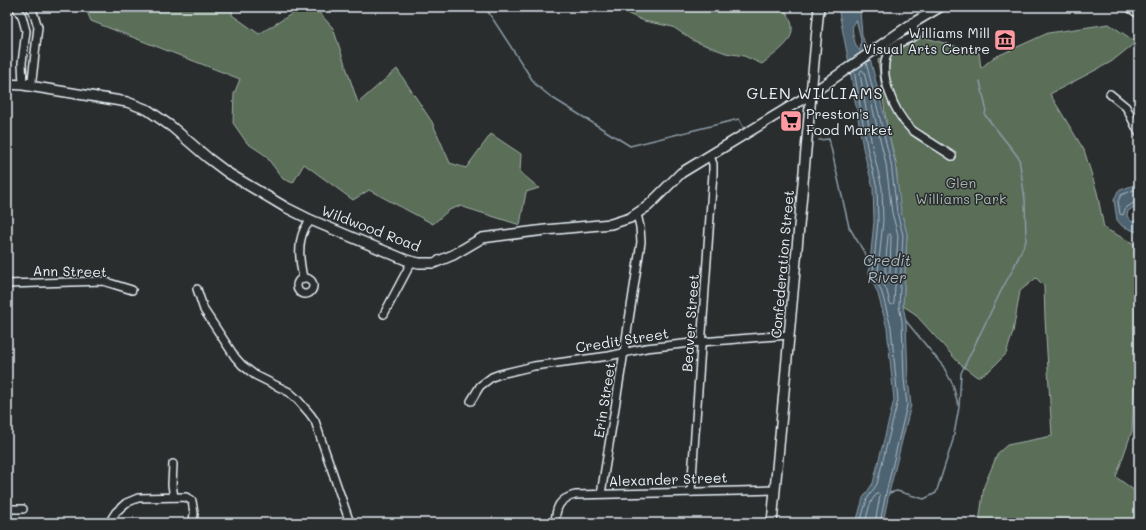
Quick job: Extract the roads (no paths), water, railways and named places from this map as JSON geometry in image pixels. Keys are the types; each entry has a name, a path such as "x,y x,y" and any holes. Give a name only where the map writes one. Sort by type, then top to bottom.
{"street":[{"path":"16,7 22,16 26,31 22,63 23,85 32,80 38,27 30,7"},
{"name":"Confederation Street","path":"772,523 819,7"},
{"name":"Wildwood Road","path":"7,84 23,85 127,102 148,110 172,127 208,158 285,207 311,220 406,260 419,263 434,263 453,256 482,238 611,224 620,222 637,214 648,206 681,173 811,94 913,23 940,7"},
{"path":"1130,7 1139,12"},
{"path":"913,23 915,36 899,43 889,50 884,61 887,88 902,120 912,130 952,156"},
{"path":"813,68 819,75 825,78 844,71"},
{"path":"1110,94 1126,107 1139,133"},
{"name":"Beaver Street","path":"691,492 713,173 713,164 710,156"},
{"name":"Erin Street","path":"601,494 641,242 637,214"},
{"path":"303,278 300,262 300,242 303,231 311,220"},
{"path":"384,314 412,261"},
{"name":"Ann Street","path":"7,284 104,281 132,290"},
{"path":"197,289 204,310 235,357 242,365 255,375 289,392 305,406 315,421 350,523"},
{"name":"Credit Street","path":"471,401 480,386 492,377 534,366 609,356 646,348 789,335"},
{"path":"172,464 172,485 174,498"},
{"name":"Alexander Street","path":"555,523 557,510 563,501 570,496 576,495 775,490"},
{"path":"109,523 116,512 126,503 138,498 186,497 192,501 194,513 193,523"},
{"path":"7,509 23,509"}],"water":[{"name":"Credit River","path":"838,7 861,7 862,35 871,62 888,131 895,163 901,211 907,234 903,306 906,321 908,379 911,405 883,523 856,523 863,498 873,483 894,400 887,328 878,294 869,273 874,221 873,188 863,148","holes":["856,19 861,39 860,51 855,43 853,35 853,24"]},
{"path":"1139,183 1139,204 1128,211 1127,216 1132,222 1139,219 1139,233 1122,226 1117,220 1114,200 1118,191"}],"waterway":[{"path":"485,7 535,84 551,97 630,146 739,119 744,129"},
{"path":"889,493 897,491 924,499 936,493 953,440 959,407 961,373 1026,241 1025,200 1019,158 985,115 986,108 980,81"},
{"path":"819,140 829,139 849,227 870,262"},
{"path":"906,321 943,366 953,385 958,405"}],"place":[{"name":"Williams Mill Visual Arts Centre","path":"1005,40"},
{"name":"Preston's Food Market","path":"791,121"}],"district":[{"name":"GLEN WILLIAMS","path":"815,92"}],"park label":[{"name":"Glen Williams Park","path":"961,190"}]}
